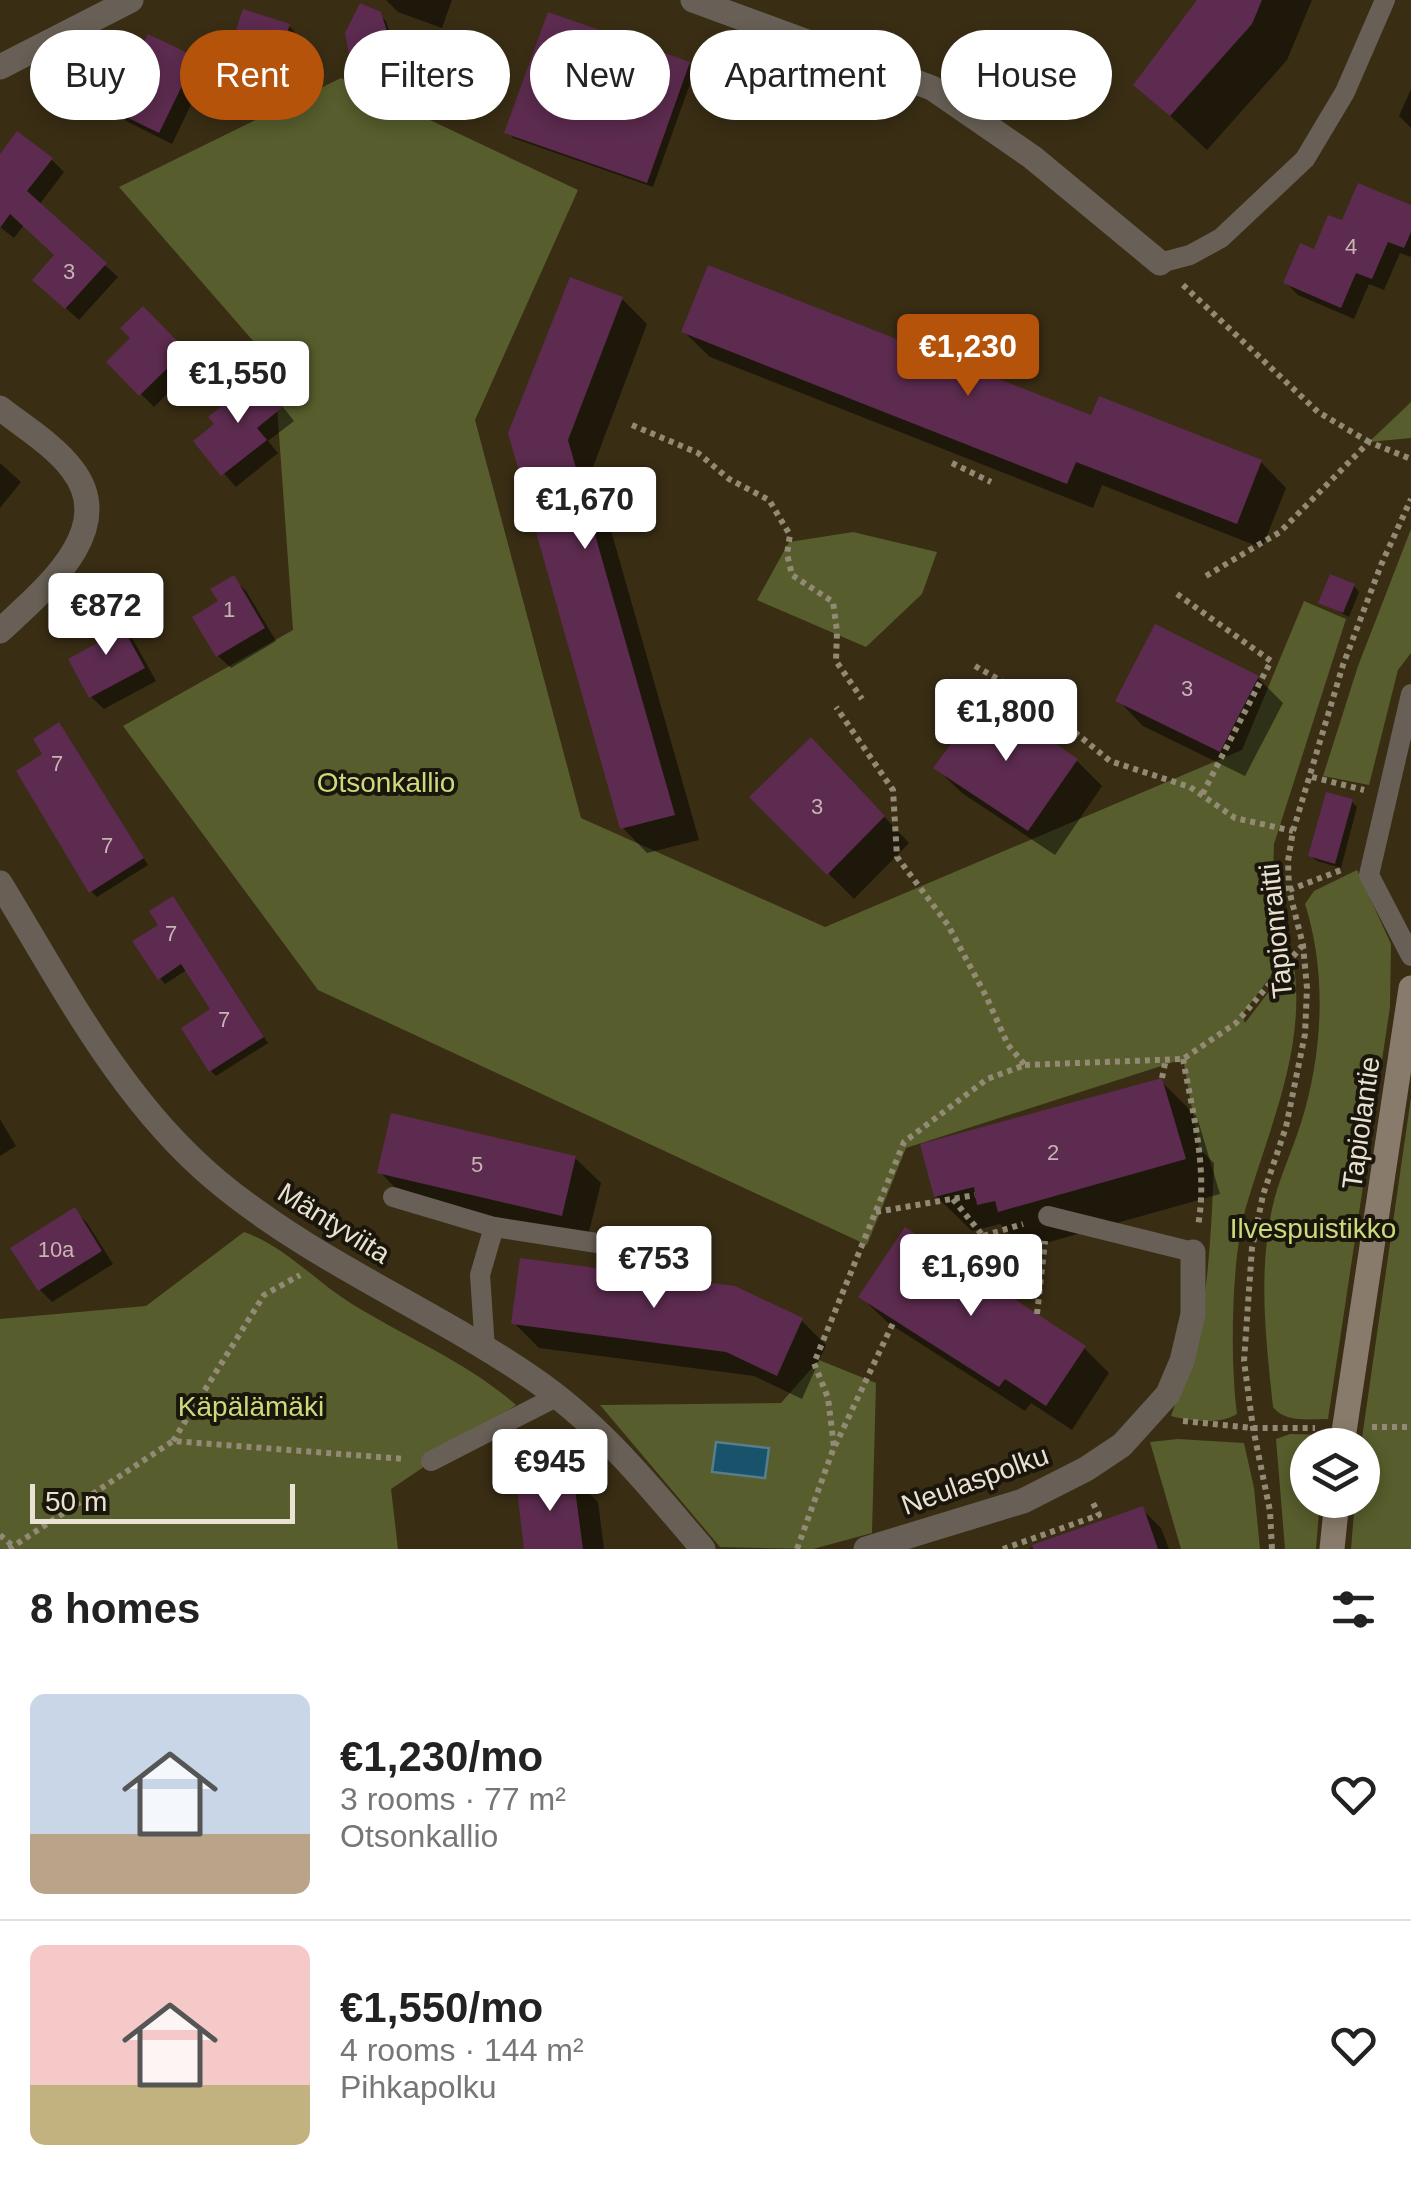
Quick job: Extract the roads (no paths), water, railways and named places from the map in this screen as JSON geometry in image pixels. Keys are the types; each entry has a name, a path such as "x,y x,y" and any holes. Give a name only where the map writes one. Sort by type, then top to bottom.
{"main road":[{"name":"Tapiolantie","path":"1344,1428 1411,988"},
{"path":"1332,1549 1335,1518"}],"street":[{"path":"0,67 131,0"},
{"path":"693,0 932,88 1032,156 1160,263"},
{"path":"0,408 68,464 87,502 85,524 66,565 0,631"},
{"name":"Mäntyviita","path":"0,883 140,1104 215,1180 282,1230 485,1350 556,1397 617,1448 703,1549"},
{"name":"Neulaspolku","path":"866,1549 1023,1500 1078,1473 1122,1445 1168,1394 1182,1362 1193,1314 1193,1252"}],"lane":[{"path":"1160,263 1190,255 1221,238 1306,159 1345,92 1385,0"},
{"path":"1411,694 1369,875 1411,956"},
{"path":"392,1197 494,1227 680,1256"},
{"path":"1048,1216 1193,1252"},
{"path":"485,1350 480,1274 494,1227"},
{"path":"431,1461 556,1397"}],"water":[{"path":"716,1442 769,1448 765,1478 712,1472"}],"park label":[{"name":"Otsonkallio","path":"386,782"},
{"name":"Ilvespuistikko","path":"1313,1228"},
{"name":"Käpälämäki","path":"251,1406"}]}
